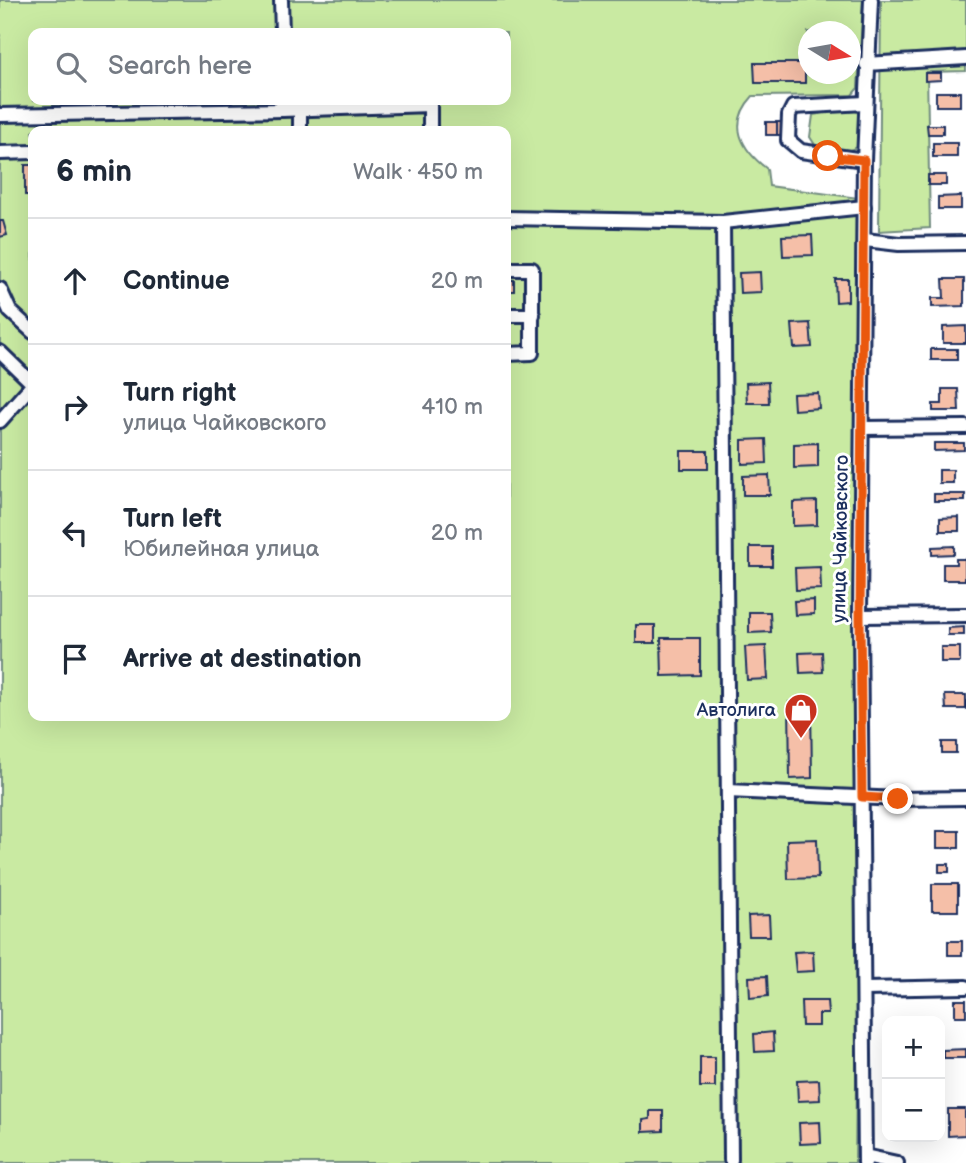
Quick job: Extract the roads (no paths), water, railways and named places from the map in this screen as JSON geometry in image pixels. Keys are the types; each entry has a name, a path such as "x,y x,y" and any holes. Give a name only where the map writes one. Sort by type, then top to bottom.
{"street":[{"path":"282,0 282,28"},
{"name":"улица Чайковского","path":"865,1159 860,616 865,103 871,0"},
{"path":"866,64 966,58"},
{"path":"864,160 801,151 788,140 789,115 793,107 865,103"},
{"path":"0,115 186,107 282,105 300,109 430,105 430,126"},
{"path":"300,109 300,126"},
{"path":"0,153 28,152"},
{"path":"511,218 723,222 864,207"},
{"path":"723,222 731,1160"},
{"path":"865,240 899,244 966,243"},
{"path":"511,269 532,269 533,315 532,353 511,354"},
{"path":"0,289 10,311 28,327"},
{"path":"511,316 533,315"},
{"path":"0,352 28,379"},
{"path":"0,421 28,390"},
{"path":"862,428 966,427"},
{"path":"860,616 966,615"},
{"path":"728,791 966,798"},
{"path":"865,989 966,987"},
{"path":"865,1159 897,1163"}],"place":[{"name":"Автолига","path":"801,740"}]}
